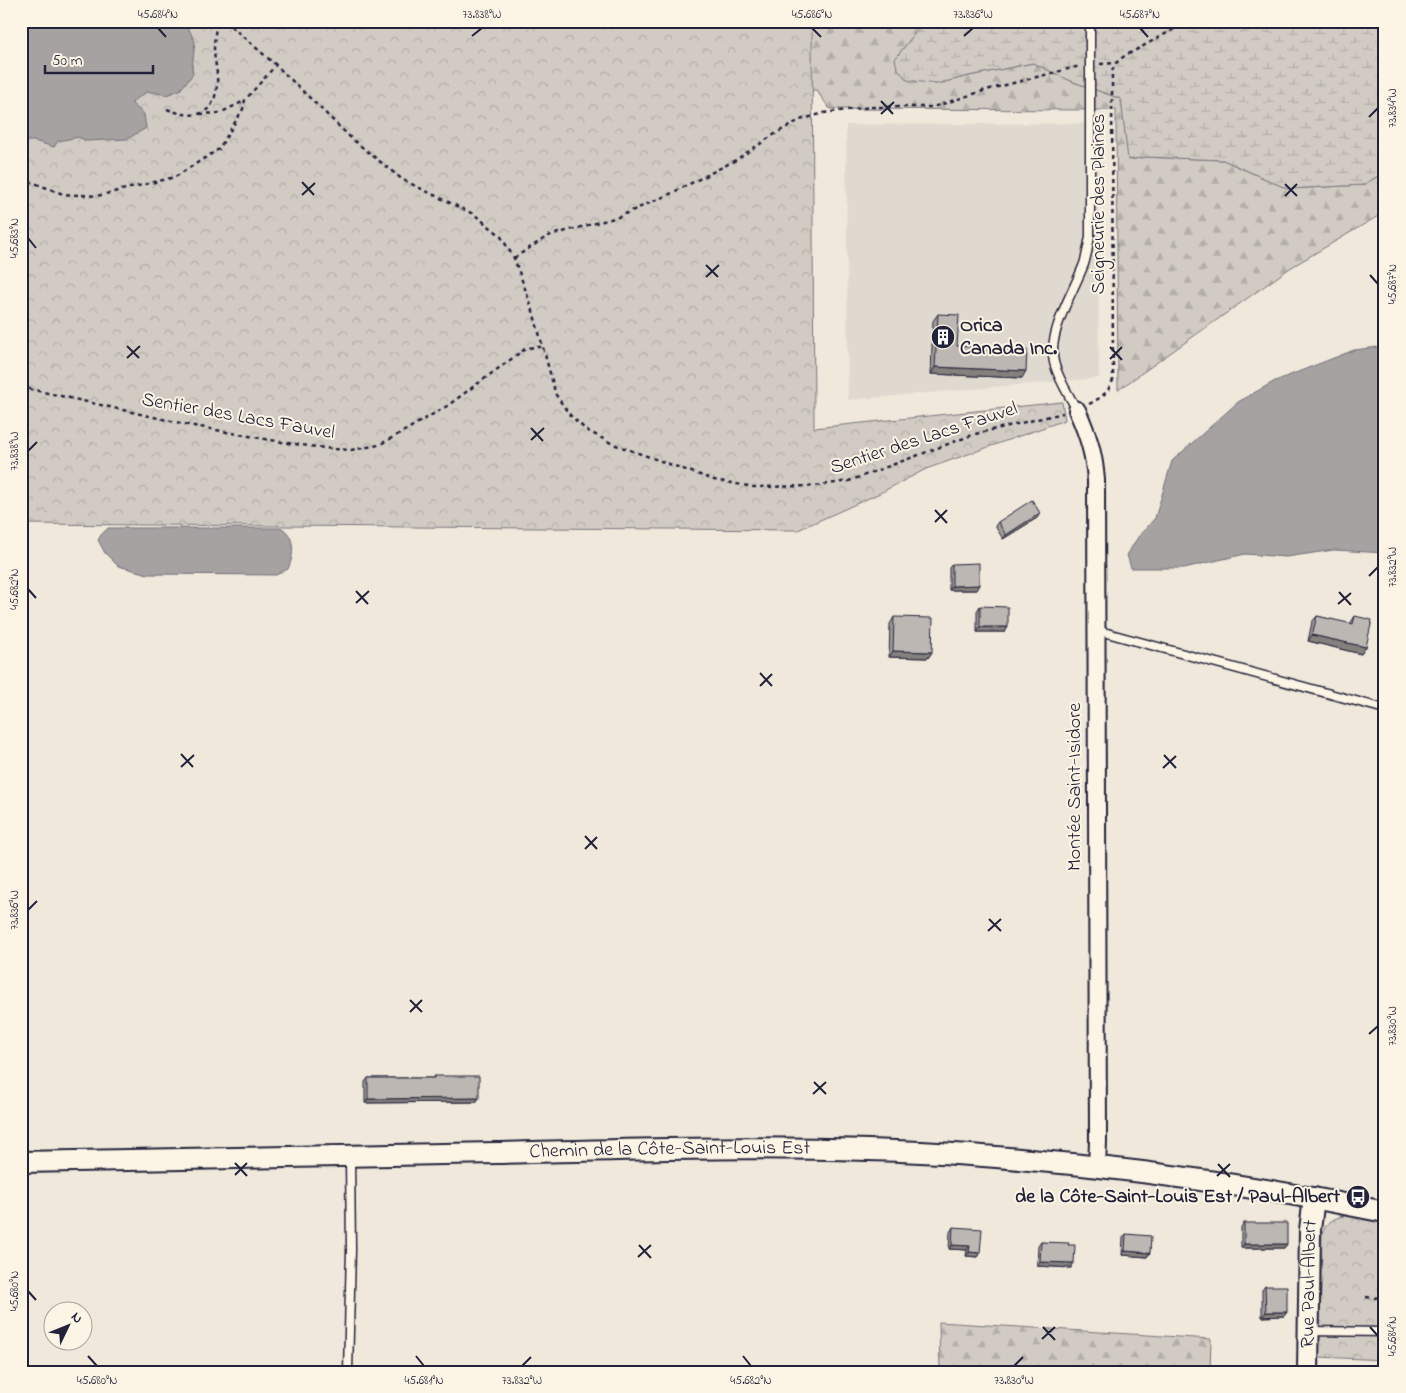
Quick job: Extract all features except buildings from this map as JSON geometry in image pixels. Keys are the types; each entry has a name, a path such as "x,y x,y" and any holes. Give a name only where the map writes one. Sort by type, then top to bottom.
{"street":[{"name":"Montée Saint-Isidore","path":"1076,410 1090,441 1095,469 1097,1166"},
{"name":"Chemin de la Côte-Saint-Louis Est","path":"21,1162 769,1148 890,1151 968,1155 1097,1166 1221,1182 1385,1212"},
{"name":"Rue Paul-Albert","path":"1308,1372 1310,1230 1314,1198"}],"lane":[{"path":"1076,410 1057,373 1053,360 1053,343 1060,320 1085,262 1090,238 1090,21"},
{"path":"1096,630 1385,709"},
{"path":"348,1372 351,1250 350,1156"},
{"path":"1309,1331 1385,1332"}],"path":[{"path":"200,114 210,106 216,94 217,75 214,52 217,21"},
{"name":"Sentier des Lacs Fauvel","path":"225,21 276,65 352,139 403,180 475,215 500,235 514,258 533,311 556,395 569,414 586,430 613,444 714,480 754,487 814,486 849,481 975,434 1076,410"},
{"path":"514,258 548,236 618,217 672,194 734,161 800,120 824,113 870,107 933,106 986,90 1090,64 1116,63 1123,57 1189,21"},
{"name":"Seigneurie des Plaines","path":"1076,410 1102,397 1110,389 1113,380 1112,71 1116,63"},
{"path":"167,110 194,116 220,113 245,100 276,65"},
{"path":"21,178 63,194 97,196 175,178 219,148 243,109 245,100"},
{"name":"Sentier des Lacs Fauvel","path":"21,387 189,425 278,442 332,450 351,450 378,445 448,406 525,350 534,346 543,347"},
{"path":"1366,1297 1375,1298 1385,1295"}],"shaded area":[{"path":"21,21 185,21 195,42 193,74 180,90 166,95 147,92 133,101 132,104 144,114 146,128 127,139 87,141 79,137 58,141 54,147 34,141 21,141"},
{"path":"1098,123 1099,378 848,400 846,125"},
{"path":"1385,347 1385,553 1334,550 1286,557 1245,554 1184,568 1131,568 1127,555 1138,537 1155,518 1172,461 1238,402 1275,381 1354,350"},
{"path":"108,528 282,528 290,536 292,542 292,558 288,569 276,575 148,574 118,566 105,553 98,540"}],"green space":[{"path":"21,21 812,21 814,428 1062,402 1065,420 926,469 878,494 798,530 21,524"},
{"path":"773,21 917,21 919,28 895,59 936,84 1033,63 1071,81 1121,99 1129,160 1146,157 1223,160 1288,189 1363,185 1385,172 1385,212 1290,268 1118,390 1116,110 830,109 816,90 711,94"},
{"path":"917,21 1385,21 1385,172 1363,185 1288,189 1223,160 1146,157 1128,160 1121,99 1071,81 1033,63 936,84 907,80 897,68 895,59 919,28"},
{"path":"1351,1215 1385,1222 1385,1360 1319,1357 1322,1235 1326,1226 1332,1220"},
{"path":"939,1322 1211,1339 1210,1372 940,1372"}],"place":[{"name":"Orica Canada Inc.","path":"943,337"},
{"name":"de la Côte-Saint-Louis Est / Paul-Albert","path":"1358,1197"}]}
